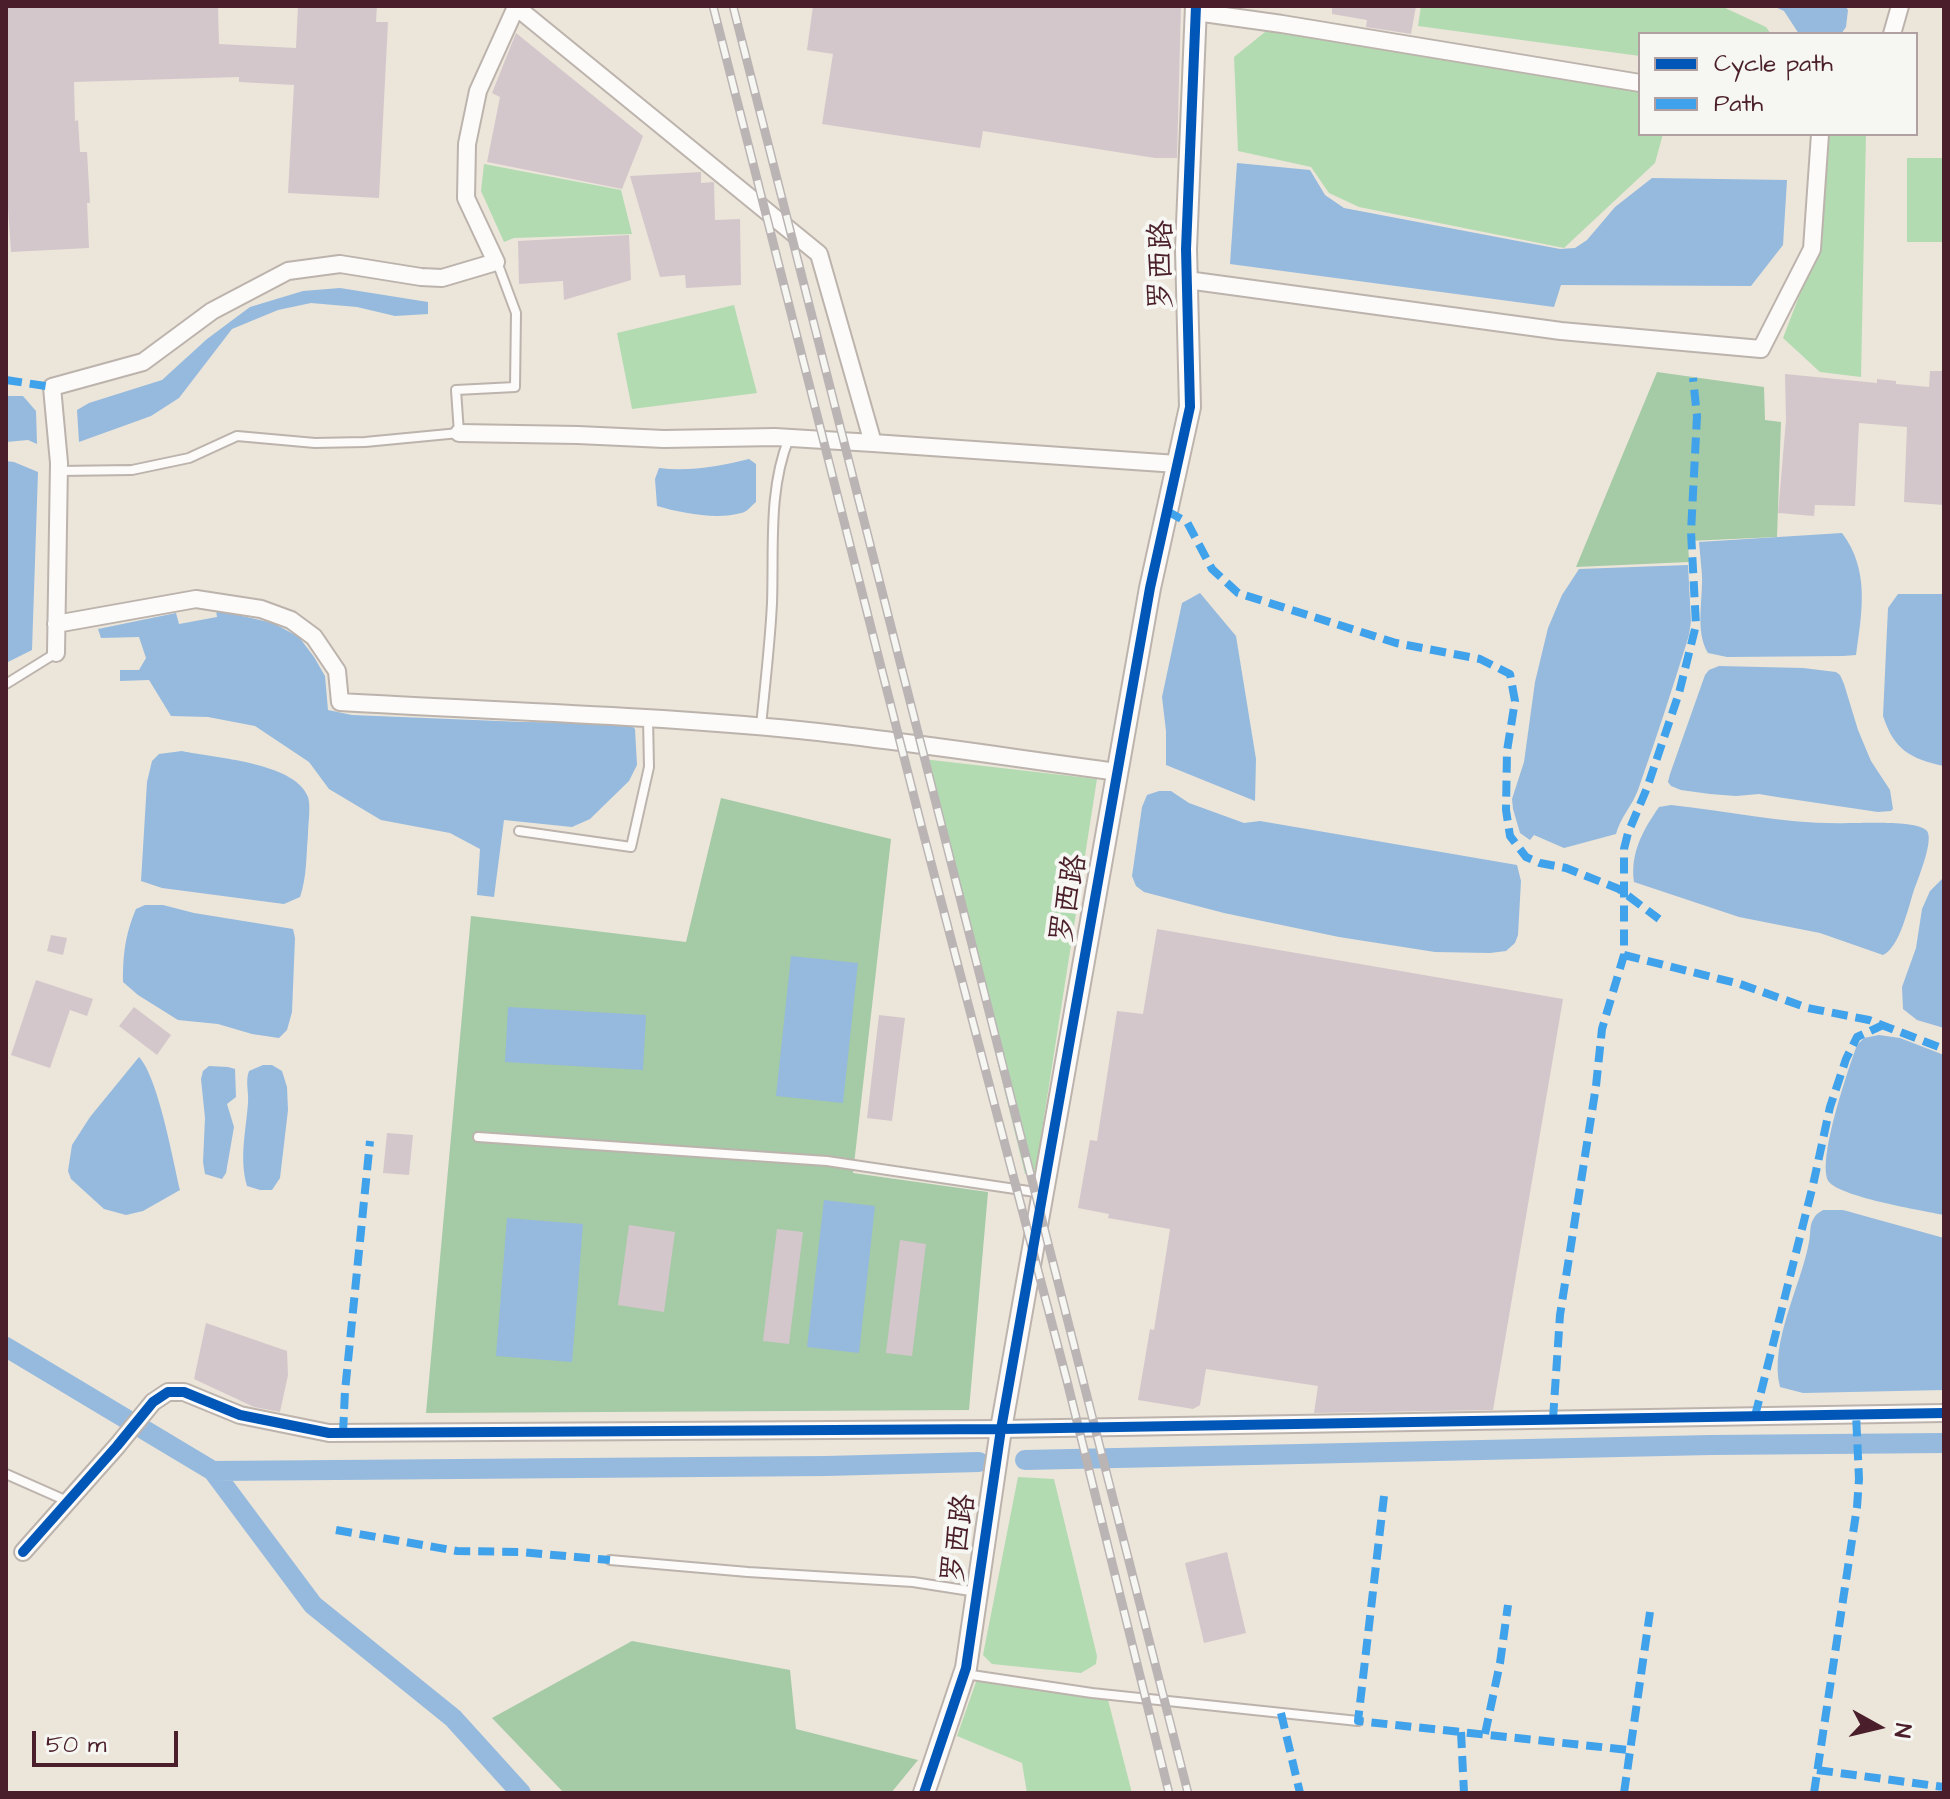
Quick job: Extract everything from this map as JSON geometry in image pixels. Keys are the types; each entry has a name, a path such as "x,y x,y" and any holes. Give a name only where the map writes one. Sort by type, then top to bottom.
{"street":[{"path":"56,653 59,471 52,387 143,362 212,311 288,271 340,264 442,278 496,262 466,198 467,144 478,91 515,6 819,254 873,443"},
{"path":"1893,32 1900,6"},
{"path":"1196,9 1638,83"},
{"name":"罗西路","path":"924,1793 964,1673 1001,1429 1150,588 1190,407 1186,249 1196,9"},
{"path":"1187,280 1561,331 1761,349 1812,249 1820,136"},
{"path":"459,433 664,439 789,438 1177,464"},
{"path":"56,624 196,599 261,609 291,620 314,637 337,671 340,702 648,717 801,730 1118,772"},
{"path":"23,1552 153,1402 168,1392 184,1392 240,1415 329,1433 1001,1429 1944,1413"}],"lane":[{"path":"59,471 132,470 189,458 237,436 315,443 365,442 459,433 456,390 515,387 516,313 496,262"},
{"path":"761,727 772,606 774,508 780,460 789,438"},
{"path":"6,684 56,653"},
{"path":"519,831 631,847 649,767 648,717"},
{"path":"478,1137 827,1161 1043,1193"},
{"path":"6,1474 67,1501"},
{"path":"610,1560 913,1582 977,1592"},
{"path":"964,1673 1092,1693 1358,1721"}],"green space":[{"path":"1421,6 1721,6 1766,27 1770,32 1638,32 1638,56 1418,26"},
{"path":"1270,28 1638,90 1638,136 1662,136 1655,163 1564,248 1359,207 1329,193 1311,167 1238,151 1234,57"},
{"path":"1828,136 1866,136 1861,377 1820,372 1783,338 1821,239"},
{"path":"1907,158 1944,158 1944,242 1907,242"},
{"path":"484,164 621,190 632,234 514,238 504,242 481,191"},
{"path":"734,305 757,393 632,409 617,333"},
{"path":"1657,372 1764,387 1765,420 1781,422 1777,537 1688,541 1689,562 1576,567"},
{"path":"923,759 1097,779 1035,1175 1025,1174"},
{"path":"721,798 891,839 853,1173 988,1192 969,1410 426,1413 471,916 686,942"},
{"path":"1018,1477 1054,1479 1097,1656 1096,1664 1081,1673 992,1664 983,1655"},
{"path":"632,1641 790,1670 796,1729 918,1760 891,1793 564,1793 492,1718"},
{"path":"977,1679 1108,1700 1132,1793 1027,1793 1022,1763 957,1736"}],"water":[{"path":"1773,6 1845,6 1848,10 1846,27 1842,32 1798,32 1784,11"},
{"path":"1237,163 1310,170 1325,195 1344,208 1560,249 1575,248 1587,240 1615,207 1652,178 1787,180 1783,245 1751,286 1561,285 1554,307 1230,264"},
{"path":"340,288 428,302 428,314 395,316 357,307 311,303 278,310 232,329 179,398 151,416 79,442 77,410 89,403 162,380 207,339 250,307 303,291"},
{"path":"6,396 23,396 36,411 37,444 28,440 6,442"},
{"path":"749,459 756,464 756,502 745,511 710,516 657,506 655,479 659,468 704,468"},
{"path":"6,461 38,472 32,650 6,663"},
{"path":"1842,533 1857,562 1862,592 1856,655 1727,657 1708,653 1701,625 1699,542"},
{"path":"1688,565 1689,635 1638,790 1616,834 1564,848 1534,835 1530,840 1520,833 1512,799 1524,762 1535,682 1548,628 1562,595 1579,569"},
{"path":"1200,593 1236,636 1256,759 1255,801 1166,765 1162,697 1182,603"},
{"path":"1898,594 1944,594 1944,766 1905,751 1887,728 1883,716 1888,608"},
{"path":"216,610 273,623 299,637 325,676 328,710 352,715 629,723 635,729 637,765 629,781 590,819 572,827 504,820 494,897 477,895 480,849 450,833 381,820 329,789 309,762 255,726 208,717 171,716 149,680 120,681 120,670 139,670 146,658 139,637 101,638 98,629 176,613 179,624 217,617"},
{"path":"1719,666 1803,668 1840,675 1871,761 1890,790 1893,809 1878,812 1759,794 1710,794 1671,786 1668,782 1670,774 1705,675"},
{"path":"182,751 271,769 300,785 308,797 309,810 305,874 300,897 284,904 162,888 141,881 147,782 152,761 159,754"},
{"path":"1171,791 1189,803 1244,823 1260,821 1517,865 1521,881 1515,943 1506,951 1490,953 1435,952 1339,937 1224,913 1144,892 1136,886 1132,876 1142,807 1147,795"},
{"path":"1671,805 1804,822 1890,823 1922,827 1929,836 1927,851 1903,926 1894,944 1883,955 1820,933 1739,917 1634,882 1634,861 1643,833 1659,807"},
{"path":"1942,879 1944,1028 1917,1020 1903,1009 1902,987 1916,948 1922,909 1930,891"},
{"path":"145,905 163,905 293,929 292,1012 287,1030 279,1038 218,1024 178,1020 123,982 129,927 136,909"},
{"path":"791,956 858,963 843,1103 776,1096"},
{"path":"508,1007 646,1015 643,1070 505,1062"},
{"path":"1879,1035 1900,1038 1944,1055 1944,1215 1851,1194 1830,1183 1826,1174 1834,1117 1857,1045 1864,1038"},
{"path":"139,1057 158,1100 180,1190 143,1211 126,1215 104,1209 71,1179 68,1171 72,1145 90,1117"},
{"path":"272,1065 282,1071 287,1087 288,1110 280,1178 272,1190 247,1186 244,1165 248,1075 249,1071"},
{"path":"209,1066 235,1069 236,1097 227,1104 234,1127 226,1173 222,1179 205,1174 203,1162 205,1118 201,1079 203,1071"},
{"path":"824,1200 875,1206 859,1353 807,1347"},
{"path":"1823,1210 1843,1210 1944,1238 1944,1390 1803,1393 1780,1387 1778,1370 1782,1333 1805,1259 1811,1223"},
{"path":"507,1218 583,1224 572,1362 496,1356"}],"building":[{"path":"6,6 218,6 219,44 296,48 298,6 377,6 376,22 388,22 379,198 288,193 294,85 239,82 239,77 74,82 80,152 87,152 89,248 11,252 6,208"},
{"path":"813,6 1181,6 1177,158 1155,158 983,131 980,148 822,124 833,54 807,50"},
{"path":"1332,6 1416,6 1411,34 1366,27 1367,20 1332,14"},
{"path":"516,33 643,136 622,189 487,162 500,97 492,93"},
{"path":"701,172 701,183 714,182 715,220 740,219 741,285 686,288 685,275 660,277 630,176"},
{"path":"629,235 631,280 564,300 563,281 519,284 518,241"},
{"path":"1930,371 1944,371 1944,505 1904,502 1907,427 1859,423 1855,506 1815,505 1814,516 1778,513 1786,420 1785,374 1877,383 1877,379 1929,387"},
{"path":"1157,929 1563,999 1493,1410 1314,1413 1318,1386 1206,1369 1200,1405 1193,1409 1138,1400 1150,1329 1154,1330 1170,1229 1108,1218 1109,1214 1078,1208 1090,1140 1097,1141 1117,1011 1143,1014"},
{"path":"51,935 67,938 63,955 47,951"},
{"path":"36,980 93,999 87,1016 70,1010 50,1068 11,1055"},
{"path":"134,1007 171,1035 157,1055 119,1026"},
{"path":"879,1015 905,1018 892,1121 867,1118"},
{"path":"387,1133 413,1135 409,1175 383,1173"},
{"path":"629,1225 675,1232 664,1312 618,1305"},
{"path":"777,1229 803,1232 789,1344 763,1341"},
{"path":"900,1240 926,1244 912,1356 886,1353"},
{"path":"206,1323 287,1351 288,1375 280,1412 254,1407 194,1379"},
{"path":"1227,1552 1246,1633 1204,1643 1185,1563"}],"waterway":[{"path":"6,1347 213,1471 313,1605 453,1718 521,1793"},
{"path":"1025,1460 1944,1443"},
{"path":"213,1471 979,1462"}],"railway":[{"path":"713,6 923,832 1067,1381 1169,1793"},
{"path":"733,6 1188,1793"}],"marked path":[{"path":"1553,1419 1560,1315 1602,1029 1624,955 1624,849 1679,693 1696,625 1691,532 1697,416 1693,378"},
{"path":"6,380 52,387"},
{"path":"1167,511 1187,522 1212,569 1238,593 1396,643 1480,659 1510,674 1515,701 1507,751 1506,810 1510,836 1526,857 1566,868 1619,889 1659,919"},
{"path":"1624,955 1740,984 1808,1008 1869,1020 1944,1049"},
{"path":"1755,1416 1830,1107 1857,1037 1883,1025"},
{"path":"343,1433 370,1141"},
{"path":"1814,1793 1857,1507 1856,1414"},
{"path":"1384,1496 1358,1721 1629,1750"},
{"path":"336,1530 457,1551 520,1552 610,1560"},
{"path":"1485,1734 1508,1605"},
{"path":"1624,1793 1650,1612"},
{"path":"1281,1713 1300,1793"},
{"path":"1461,1732 1464,1793"},
{"path":"1817,1770 1944,1787"}],"cycle path":[{"path":"924,1793 966,1668 1001,1429 1150,588 1190,407 1186,249 1196,6"},
{"path":"23,1552 153,1402 168,1392 184,1392 240,1415 329,1433 1001,1429 1944,1413"}]}
